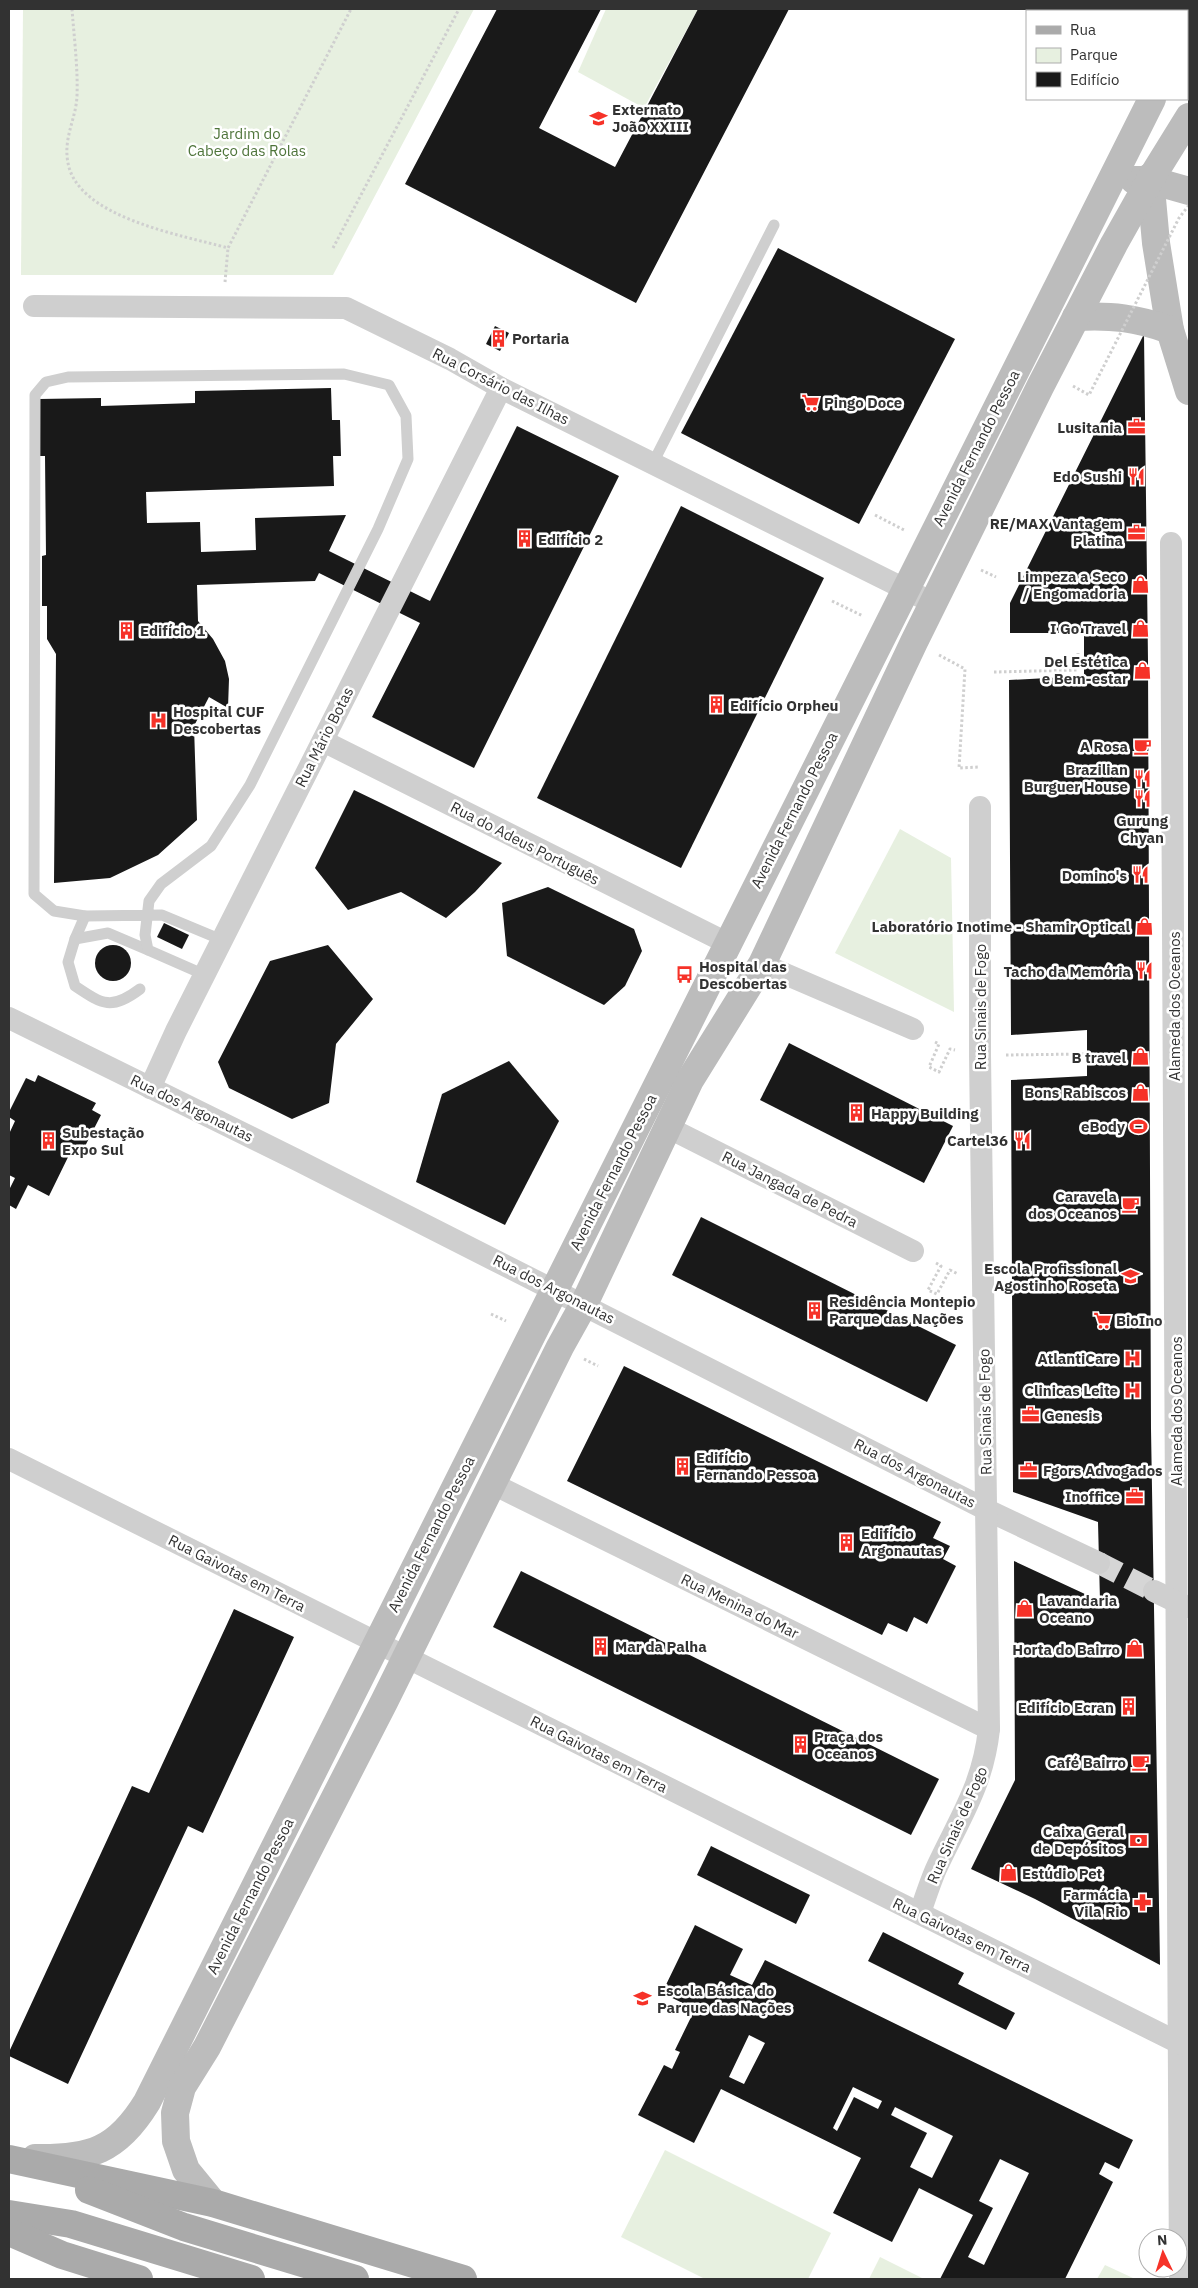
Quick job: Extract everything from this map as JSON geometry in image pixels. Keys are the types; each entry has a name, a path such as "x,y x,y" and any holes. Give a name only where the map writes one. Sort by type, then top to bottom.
{"main road":[{"path":"9,2159 213,2203 463,2279"},
{"path":"9,2159 184,2227 355,2279"},
{"path":"9,2214 71,2224 251,2279"},
{"path":"9,2232 62,2255 139,2279"}],"street":[{"name":"Avenida Fernando Pessoa","path":"9,2159 69,2159 85,2155 107,2145 120,2136 134,2123 147,2102 342,1715 376,1642 905,588 1113,180 1152,100"},
{"path":"1160,100 1150,180 1156,243 1170,330 1189,391"},
{"path":"1150,180 1189,117"},
{"path":"1113,180 1150,180 1189,191"},
{"name":"Avenida Fernando Pessoa","path":"213,2203 186,2170 176,2142 175,2113 182,2087 207,2047 380,1711 405,1656 491,1484 584,1304 690,1080 762,964 914,642 1076,317 1150,180"},
{"name":"Rua Corsário das Ilhas","path":"34,306 346,308 450,359 501,388 653,462 934,604"},
{"path":"1076,317 1108,315 1140,319 1170,330"},
{"name":"Rua Mário Botas","path":"150,1088 222,940 501,388"},
{"name":"Alameda dos Oceanos","path":"1171,543 1183,1605 1184,2046 1180,2279"},
{"name":"Rua do Adeus Português","path":"323,741 727,943"},
{"name":"Rua Sinais de Fogo","path":"920,1912 936,1870 977,1787 987,1757 990,1729 980,1055 980,807"},
{"path":"762,964 913,1029"},
{"name":"Rua dos Argonautas","path":"9,1018 584,1304 987,1510 1099,1563"},
{"name":"Rua Jangada de Pedra","path":"667,1127 913,1252"},
{"name":"Rua Gaivotas em Terra","path":"9,1459 859,1885 920,1912 1184,2046"},
{"name":"Rua Menina do Mar","path":"491,1484 990,1729"},
{"path":"1154,1591 1183,1605"}],"lane":[{"path":"653,462 774,225"},
{"path":"148,950 145,935 146,914 149,901 161,884 211,846 250,785 378,529 408,459 406,416 389,385 344,374 68,377 46,382 35,395 32,870 34,894 54,911 84,916 146,914 162,915 222,940"},
{"path":"84,916 68,962 75,986 100,1002 124,1001 140,989"},
{"path":"75,939 108,933 205,975"}],"path":[{"path":"72,9 77,98 66,137 68,163 76,185 107,210 149,226 228,248"},
{"path":"228,306 224,275 228,248 351,9"},
{"path":"333,248 460,9"},
{"path":"1089,395 1179,218 1189,205"},
{"path":"994,672 1078,670 1078,653"},
{"path":"963,708 959,768 980,767"},
{"path":"939,1044 929,1067 939,1072 950,1049 980,1055 1085,1054"},
{"path":"913,1252 941,1266 928,1290 937,1294 950,1270 984,1285"}],"green space":[{"name":"Jardim do Cabeço das Rolas","path":"23,9 474,9 333,275 21,275"},
{"path":"606,9 698,9 644,108 578,72"},
{"path":"900,829 951,858 954,1012 835,953"},
{"path":"665,2150 831,2233 808,2279 705,2279 621,2237"},
{"path":"880,2257 924,2279 869,2279"},
{"path":"1105,2265 1133,2278 1097,2279"}],"building":[{"path":"497,9 601,9 539,128 615,167 698,9 789,9 636,303 405,184"},
{"name":"Pingo Doce","path":"778,248 955,339 859,524 681,433"},
{"name":"Portaria","path":"495,326 509,333 500,351 486,344"},
{"path":"1144,334 1148,661 1151,1429 1160,1965 1035,1899 971,1869 1015,1780 1014,1561 1100,1601 1098,1522 1013,1492 1011,1080 1087,1076 1087,1030 1011,1035 1009,680 1084,676 1084,633 1010,633 1010,603"},
{"name":"Edifício 1","path":"331,388 332,420 340,420 341,456 333,456 334,486 146,492 147,523 200,522 201,552 256,550 255,518 346,515 329,551 430,601 517,426 619,476 474,768 372,717 420,623 319,573 315,581 197,585 198,621 213,639 225,661 229,679 228,708 209,697 194,726 197,820 158,855 110,878 54,883 56,654 47,639 47,606 42,606 42,556 46,555 45,456 40,456 39,399 101,398 101,406 195,403 195,391"},
{"path":"681,506 824,578 681,868 537,798"},
{"path":"354,790 502,863 475,892 446,918 401,892 348,910 315,868"},
{"path":"548,887 634,929 642,951 625,986 604,1005 507,956 502,903"},
{"path":"164,923 189,935 182,949 157,937"},
{"path":"113,945 120,946 126,950 130,956 130,970 126,976 120,980 113,981 106,980 100,976 96,970 95,963 96,956 100,950 106,946"},
{"path":"328,945 373,999 336,1044 329,1103 292,1119 229,1088 218,1062 270,961"},
{"name":"Happy Building","path":"789,1043 953,1126 924,1183 760,1100"},
{"path":"509,1061 559,1121 505,1225 416,1182 442,1094"},
{"name":"Subestação Expo Sul","path":"38,1075 96,1103 92,1110 101,1115 81,1154 72,1149 49,1196 28,1185 16,1209 9,1205 9,1190 15,1178 9,1175 9,1134 15,1121 9,1117 9,1112 26,1078 35,1082"},
{"name":"Residência Montepio Parque das Nações","path":"701,1217 956,1345 927,1402 672,1275"},
{"path":"624,1366 941,1522 933,1538 950,1546 943,1559 956,1566 927,1624 914,1617 907,1632 888,1623 882,1635 567,1481"},
{"path":"521,1571 939,1779 911,1835 493,1627"},
{"path":"234,1609 294,1637 203,1833 188,1826 68,2084 9,2056 9,2052 132,1786 149,1793"},
{"path":"711,1846 810,1895 796,1924 697,1875"},
{"path":"695,1925 743,1949 730,1975 752,1985 765,1960 1133,2140 1119,2169 1105,2162 1099,2174 1113,2182 1065,2279 940,2279 973,2215 919,2188 892,2242 833,2213 861,2158 721,2089 694,2143 638,2115 664,2065 672,2069 680,2052 675,2050 695,2009 662,1993","holes":["749,2035 765,2043 744,2084 729,2077","853,2087 882,2101 878,2109 854,2097 837,2131 833,2128","895,2107 953,2136 932,2178 910,2167 927,2133 891,2115","1000,2159 1029,2173 984,2265 968,2257 993,2208 979,2201"]},
{"path":"883,1932 964,1973 958,1984 1015,2013 1006,2030 868,1961"}],"tunnel":[{"path":"1099,1563 1154,1591"}],"place":[{"name":"Externato João XXIII","path":"598,118"},
{"name":"Portaria","path":"498,338"},
{"name":"Pingo Doce","path":"810,402"},
{"name":"Lusitania","path":"1136,427"},
{"name":"Edo Sushi","path":"1136,476"},
{"name":"RE/MAX Vantagem Platina","path":"1137,532"},
{"name":"Edifício 2","path":"524,539"},
{"name":"Limpeza a Seco / Engomadoria","path":"1140,585"},
{"name":"I Go Travel","path":"1140,628"},
{"name":"Edifício 1","path":"126,630"},
{"name":"Del Estética e Bem-estar","path":"1142,670"},
{"name":"Edifício Orpheu","path":"716,705"},
{"name":"Hospital CUF Descobertas","path":"159,720"},
{"name":"A Rosa","path":"1142,746"},
{"name":"Brazilian Burguer House","path":"1142,778"},
{"name":"Gurung Chyan","path":"1142,799"},
{"name":"Domino's","path":"1141,875"},
{"name":"Laboratório Inotime - Shamir Optical","path":"1144,926"},
{"name":"Tacho da Memória","path":"1145,971"},
{"name":"Hospital das Descobertas","path":"685,975"},
{"name":"B travel","path":"1140,1057"},
{"name":"Bons Rabiscos","path":"1140,1092"},
{"name":"Happy Building","path":"857,1113"},
{"name":"eBody","path":"1139,1126"},
{"name":"Cartel36","path":"1022,1140"},
{"name":"Subestação Expo Sul","path":"48,1141"},
{"name":"Caravela dos Oceanos","path":"1131,1205"},
{"name":"Escola Profissional Agostinho Roseta","path":"1131,1277"},
{"name":"Residência Montepio Parque das Nações","path":"815,1310"},
{"name":"BioIno","path":"1102,1320"},
{"name":"AtlantiCare","path":"1132,1358"},
{"name":"Clinicas Leite","path":"1132,1390"},
{"name":"Genesis","path":"1030,1415"},
{"name":"Edifício Fernando Pessoa","path":"682,1466"},
{"name":"Fgors Advogados","path":"1029,1470"},
{"name":"Inoffice","path":"1134,1496"},
{"name":"Edifício Argonautas","path":"847,1542"},
{"name":"Lavandaria Oceano","path":"1025,1609"},
{"name":"Mar da Palha","path":"601,1646"},
{"name":"Horta do Bairro","path":"1134,1649"},
{"name":"Edifício Ecran","path":"1128,1707"},
{"name":"Praça dos Oceanos","path":"800,1745"},
{"name":"Café Bairro","path":"1140,1762"},
{"name":"Caixa Geral de Depósitos","path":"1138,1840"},
{"name":"Estúdio Pet","path":"1008,1873"},
{"name":"Farmácia Vila Rio","path":"1142,1903"},
{"name":"Escola Básica do Parque das Nações","path":"643,1999"}]}
